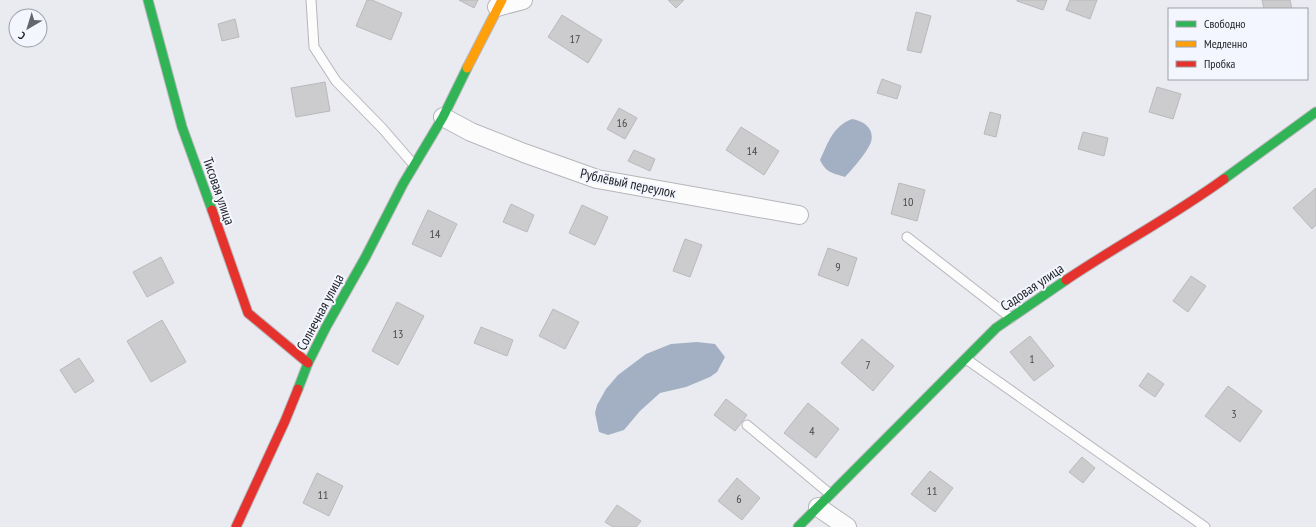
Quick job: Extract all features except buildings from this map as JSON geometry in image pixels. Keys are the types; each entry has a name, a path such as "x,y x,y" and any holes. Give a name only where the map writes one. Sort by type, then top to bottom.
{"street":[{"name":"Тисовая улица","path":"148,0 182,127 248,314 308,363"},
{"path":"499,4 523,0"},
{"name":"Солнечная улица","path":"236,527 285,421 308,363 326,327 365,258 403,184 443,117 499,4"},
{"name":"Садовая улица","path":"798,527 996,328 1093,262 1194,201 1316,112"},
{"name":"Рублёвый переулок","path":"443,117 471,132 597,179 799,215"},
{"path":"818,507 847,527"}],"lane":[{"path":"311,0 314,47 336,81 382,128 414,165"},
{"path":"906,237 1011,318"},
{"path":"966,358 1205,527"},
{"path":"747,425 830,494"}],"water":[{"path":"852,119 864,123 870,129 872,137 867,150 845,177 827,170 820,160 832,136 840,126"},
{"path":"697,342 715,344 725,357 717,372 710,377 686,387 660,393 640,411 624,430 608,435 599,432 595,413 597,405 606,389 618,375 646,354 671,344"}],"traffic: fast":[{"path":"148,0 182,127 212,210"},
{"path":"298,389 308,363 326,327 365,258 403,184 443,117 467,68"},
{"path":"1224,179 1316,112"},
{"path":"798,527 996,328 1066,280"}],"traffic: slow":[{"path":"467,68 502,0"}],"traffic: jam":[{"path":"1066,280 1205,193 1224,179"},
{"path":"212,210 248,313 308,363"},
{"path":"236,527 285,421 298,389"}]}
